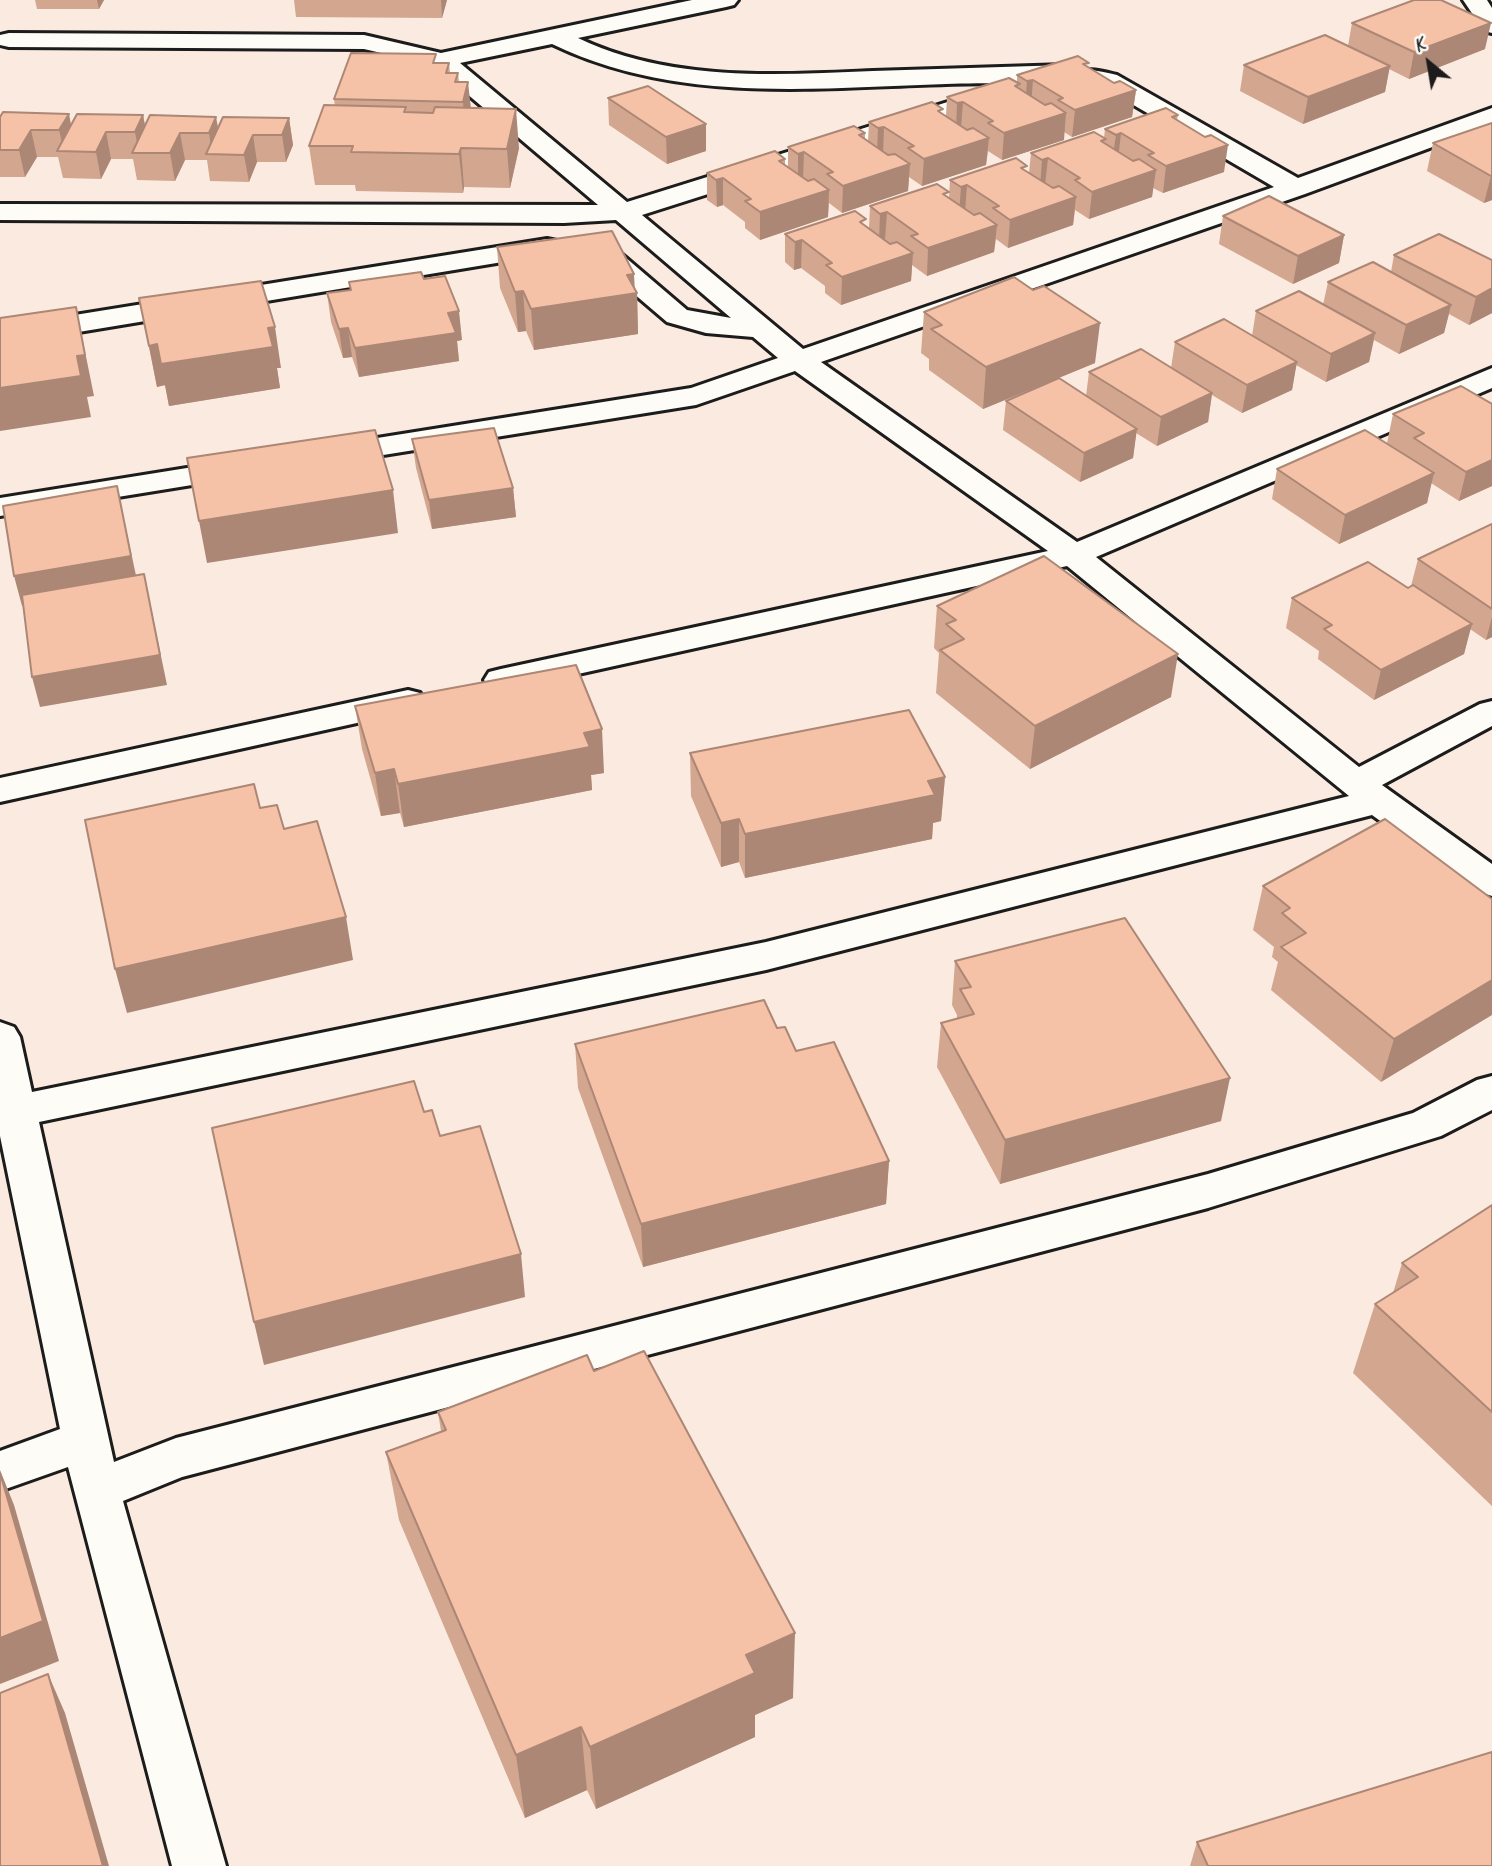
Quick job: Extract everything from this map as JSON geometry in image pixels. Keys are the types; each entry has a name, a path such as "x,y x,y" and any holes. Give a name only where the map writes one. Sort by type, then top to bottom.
{"street":[{"path":"9,40 364,42 441,60 726,0"},
{"path":"1475,0 1492,26"},
{"path":"552,35 594,55 638,68 754,83 1066,72 1108,80 1296,188"},
{"path":"441,60 801,362 1074,555 1367,792 1492,883"},
{"path":"0,212 564,215 624,212 1066,72"},
{"path":"0,507 696,396 801,362 1296,188 1492,116"},
{"path":"564,215 588,240 677,316 706,324 763,329"},
{"path":"0,336 588,240"},
{"path":"476,686 1074,555 1492,377"},
{"path":"0,790 435,695"},
{"path":"7,1112 766,956 1367,792 1492,712"},
{"path":"0,1037 7,1112 96,1490 199,1866"},
{"path":"96,1490 176,1458 1208,1191 1426,1125 1492,1091"},
{"path":"0,1471 86,1440"}],"building":[{"path":"1414,0 1441,0 1491,23 1414,52 1352,23"},
{"path":"1325,35 1390,66 1308,97 1244,65"},
{"path":"351,53 436,54 433,63 449,63 446,73 458,73 455,82 468,82 463,102 334,99"},
{"path":"1078,56 1089,63 1083,64 1114,83 1120,81 1136,90 1075,110 1058,100 1063,98 1033,80 1027,81 1017,75"},
{"path":"1009,78 1020,84 1015,86 1045,105 1051,103 1066,113 1004,133 988,123 993,121 963,102 957,103 947,97"},
{"path":"648,86 706,124 666,137 608,98"},
{"path":"932,102 943,109 938,111 967,130 973,128 989,138 924,159 908,148 914,146 884,127 878,128 869,122"},
{"path":"324,105 406,107 404,112 433,113 435,107 516,109 507,149 461,148 459,154 351,152 353,146 309,146"},
{"path":"1166,108 1178,115 1172,117 1205,137 1211,135 1228,145 1166,166 1148,155 1154,153 1121,133 1116,135 1105,129"},
{"path":"3,112 69,114 59,130 31,130 19,150 0,150 0,117"},
{"path":"77,114 143,115 135,132 106,132 96,152 57,151"},
{"path":"150,115 216,117 209,133 180,133 170,153 132,153"},
{"path":"223,117 289,118 282,135 253,135 244,155 206,154"},
{"path":"1492,123 1491,176 1433,143"},
{"path":"854,126 865,133 859,135 888,155 895,154 910,164 843,186 827,174 833,172 804,152 798,154 788,147"},
{"path":"1094,132 1106,139 1101,141 1133,161 1139,159 1156,170 1092,192 1075,180 1080,178 1048,158 1042,160 1031,153"},
{"path":"775,151 785,159 779,161 808,181 814,179 829,190 760,212 745,201 751,199 723,178 716,180 707,173"},
{"path":"1016,158 1027,166 1021,168 1053,188 1059,186 1076,197 1010,220 993,208 999,206 967,185 961,187 950,180"},
{"path":"937,184 949,192 943,194 974,215 980,213 997,225 928,248 911,236 918,234 887,212 880,214 870,206"},
{"path":"1269,196 1344,235 1298,256 1223,216"},
{"path":"855,211 866,219 860,222 890,244 897,242 913,253 842,277 826,265 832,263 802,240 795,242 785,234"},
{"path":"612,231 634,274 627,275 637,293 531,309 523,291 515,292 497,247"},
{"path":"1439,234 1492,260 1492,288 1476,297 1394,255"},
{"path":"1373,262 1451,305 1406,325 1328,282"},
{"path":"421,272 424,279 445,276 459,311 448,313 456,333 355,348 348,328 339,329 327,293 351,290 349,282"},
{"path":"1014,277 1033,290 1044,286 1100,323 986,367 931,329 942,325 924,312"},
{"path":"261,281 275,327 268,328 273,347 161,364 157,344 149,346 139,298"},
{"path":"1299,291 1375,333 1331,354 1256,311"},
{"path":"76,307 85,355 77,356 81,376 0,388 0,318"},
{"path":"1224,319 1297,362 1247,385 1175,342"},
{"path":"1141,349 1212,393 1161,417 1089,372"},
{"path":"1059,378 1137,429 1084,453 1006,401"},
{"path":"1461,386 1492,404 1492,460 1466,472 1414,438 1424,433 1393,414"},
{"path":"494,428 513,488 429,500 412,439"},
{"path":"375,430 393,490 199,521 187,458"},
{"path":"1365,430 1434,473 1345,515 1277,469"},
{"path":"117,486 131,556 14,576 3,506"},
{"path":"1492,524 1492,609 1418,559"},
{"path":"1044,556 1178,654 1035,726 940,650 964,639 946,624 956,620 937,606"},
{"path":"1368,562 1408,588 1413,585 1472,624 1381,670 1324,629 1332,625 1292,598"},
{"path":"144,574 160,655 32,677 22,595"},
{"path":"576,665 602,729 584,733 590,747 398,784 394,769 375,773 355,706"},
{"path":"909,710 945,777 928,781 935,795 745,834 739,819 721,823 690,753"},
{"path":"254,784 260,808 277,805 284,829 317,821 346,917 115,969 85,820"},
{"path":"1385,819 1492,899 1492,980 1394,1039 1281,947 1306,933 1282,913 1290,908 1263,886"},
{"path":"1125,918 1230,1078 1005,1140 941,1023 974,1014 960,989 971,987 955,961"},
{"path":"764,1000 777,1028 785,1027 796,1051 834,1042 889,1161 641,1224 575,1044"},
{"path":"414,1081 424,1112 432,1110 440,1136 480,1126 521,1254 254,1322 212,1128"},
{"path":"1492,1205 1492,1412 1375,1304 1418,1277 1402,1263"},
{"path":"644,1351 795,1633 746,1655 755,1673 590,1747 581,1727 516,1755 386,1452 446,1430 438,1412 587,1355 594,1371"},
{"path":"0,1473 43,1621 0,1638"},
{"path":"48,1674 103,1866 0,1866 0,1693"},
{"path":"1492,1752 1492,1866 1208,1866 1197,1842"}]}
